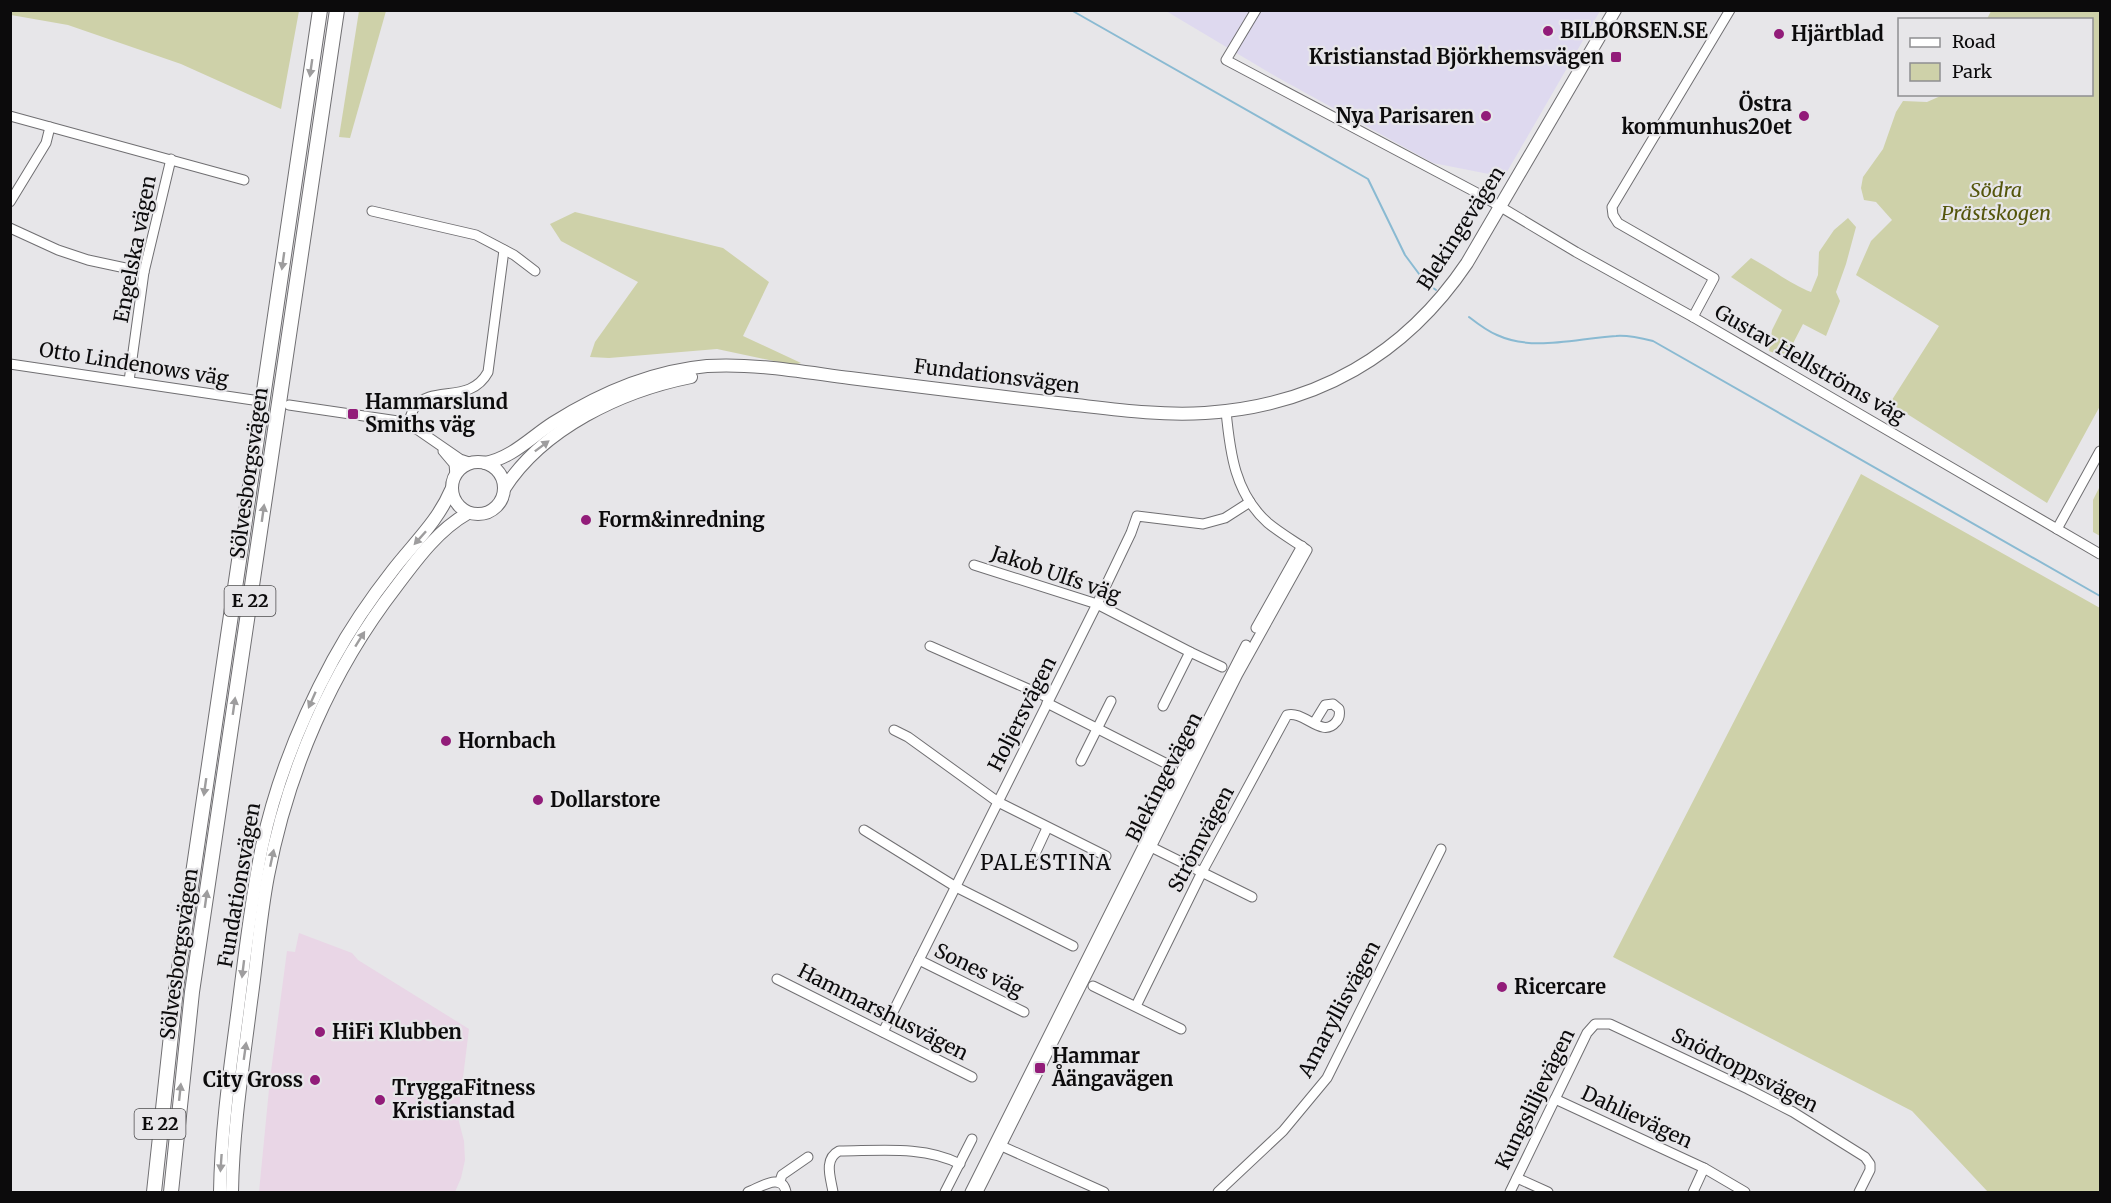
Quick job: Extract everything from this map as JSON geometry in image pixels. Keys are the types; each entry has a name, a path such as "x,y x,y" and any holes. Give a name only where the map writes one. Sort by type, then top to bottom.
{"highway":[{"name":"Sölvesborgsvägen","path":"154,1192 177,977 320,10"},
{"name":"Sölvesborgsvägen","path":"171,1192 192,992 337,10"}],"main road":[{"name":"Blekingevägen","path":"1226,411 1278,401 1318,388 1355,370 1389,348 1421,321 1440,301 1467,263 1615,10"},
{"name":"Fundationsvägen","path":"485,463 506,456 570,413 611,392 665,374 705,366 765,368 1144,412 1184,414 1226,411"},
{"name":"Fundationsvägen","path":"504,489 517,468 546,442 586,416 624,397 687,378 765,368"},
{"path":"472,463 485,463 500,475 504,489 501,499 492,510 479,514 468,513 458,506 453,498 451,490 455,475 462,467 472,463"},
{"name":"Fundationsvägen","path":"220,1192 225,1109 252,905 262,844 278,786 301,725 334,658 372,598 433,524 451,490"},
{"name":"Fundationsvägen","path":"232,1192 237,1111 268,877 282,817 301,758 327,697 381,605 436,538 448,526 468,513"}],"street":[{"name":"Gustav Hellströms väg","path":"1256,10 1226,60 1501,207 2100,554"},
{"path":"1693,317 1714,278 1618,223 1613,215 1612,207 1730,10"},
{"name":"Engelska vägen","path":"10,116 244,180"},
{"path":"10,202 46,142 50,127"},
{"name":"Engelska vägen","path":"129,381 144,272 171,159"},
{"path":"372,211 476,235 535,271"},
{"path":"10,228 58,250 88,260 144,272"},
{"path":"408,425 412,411 419,403 430,398 472,389 482,382 488,372 504,250"},
{"name":"Otto Lindenows väg","path":"10,364 253,400"},
{"path":"289,405 386,418 408,425 460,459 472,463"},
{"name":"Blekingevägen","path":"970,1192 998,1144 1148,845 1232,671 1304,548 1269,524 1250,502 1236,475 1230,452 1226,411"},
{"path":"436,442 454,464 455,475"},
{"path":"2056,528 2100,451"},
{"name":"Holjersvägen","path":"883,1032 1097,604 1137,516 1203,524 1226,518 1250,502"},
{"name":"Jakob Ulfs väg","path":"974,565 1097,604 1222,667"},
{"path":"930,646 1048,701 1096,729 1171,766"},
{"path":"1162,706 1190,652"},
{"path":"1081,760 1111,701"},
{"name":"Strömvägen","path":"1136,1006 1202,872 1287,715 1296,715 1314,723"},
{"path":"894,730 908,737 998,802 1106,856"},
{"path":"1034,856 1047,828"},
{"path":"864,830 956,887 1073,946"},
{"path":"1148,845 1252,897"},
{"name":"Amaryllisvägen","path":"1218,1192 1283,1131 1327,1078 1441,849"},
{"name":"Sones väg","path":"919,960 1024,1012"},
{"name":"Hammarshusvägen","path":"777,980 972,1077"},
{"path":"1093,986 1181,1029"},
{"name":"Kungsliljevägen","path":"1510,1192 1587,1033 1595,1024"},
{"name":"Snödroppsvägen","path":"1595,1024 1610,1024 1748,1089 1802,1118 1865,1157 1870,1164 1870,1170 1859,1192"},
{"name":"Dahlievägen","path":"1555,1099 1704,1168 1745,1192"},
{"path":"945,1192 972,1139"},
{"path":"998,1144 1080,1188 1104,1192"},
{"name":"Blekingevägen","path":"978,1192 998,1144"},
{"path":"833,1192 828,1164 832,1156 839,1151 898,1150 949,1158 960,1164"},
{"path":"780,1181 782,1175 808,1157"},
{"name":"Dahlievägen","path":"1693,1192 1704,1168"},
{"path":"1517,1178 1548,1192"},
{"path":"748,1192 780,1181"},
{"path":"780,1181 784,1184 786,1192"}],"shaded area":[{"path":"1166,11 1600,11 1504,177 1433,163 1275,76"},
{"path":"299,933 352,953 358,960 469,1029 458,1118 464,1141 465,1160 455,1192 259,1192 270,1079 287,951 295,952"}],"green space":[{"path":"299,10 281,109 181,64 68,25 11,15 10,11"},
{"path":"359,11 386,11 350,138 339,137"},
{"name":"Södra Prästskogen","path":"1991,11 2100,11 2100,406 2047,503 1890,403 1939,326 1856,275 1871,241 1892,220 1876,202 1864,200 1861,188 1863,177 1883,149 1896,112 1903,101 1927,102 1940,96 2093,96 2093,18 1988,18"},
{"path":"575,212 723,248 769,282 743,336 801,363 793,365 717,349 609,358 590,357 595,342 638,282 561,241 550,224"},
{"path":"1848,218 1856,227 1836,292 1840,301 1826,336 1803,324 1786,357 1769,351 1772,330 1782,310 1731,277 1751,258 1811,292 1818,275 1819,252 1834,230"},
{"path":"1861,474 2100,608 2100,1192 1988,1192 1912,1111 1613,957"},
{"path":"2100,486 2100,536 2093,532 2093,500"}],"waterway":[{"path":"1071,10 1368,179 1405,255 1425,282 1436,290"},
{"path":"1469,317 1493,333 1526,343 1556,343 1621,336 1653,341 2100,596"}],"place":[{"name":"BILBORSEN.SE","path":"1548,31"},
{"name":"Hjärtblad","path":"1779,34"},
{"name":"Kristianstad Björkhemsvägen","path":"1616,57"},
{"name":"Nya Parisaren","path":"1486,116"},
{"name":"Östra kommunhus20et","path":"1804,116"},
{"name":"Hammarslund Smiths väg","path":"353,414"},
{"name":"Form&inredning","path":"586,520"},
{"name":"Hornbach","path":"446,741"},
{"name":"Dollarstore","path":"538,800"},
{"name":"Ricercare","path":"1502,987"},
{"name":"HiFi Klubben","path":"320,1032"},
{"name":"Hammar Åängavägen","path":"1040,1068"},
{"name":"City Gross","path":"315,1080"},
{"name":"TryggaFitness Kristianstad","path":"380,1100"}],"district":[{"name":"PALESTINA","path":"1046,863"}]}
